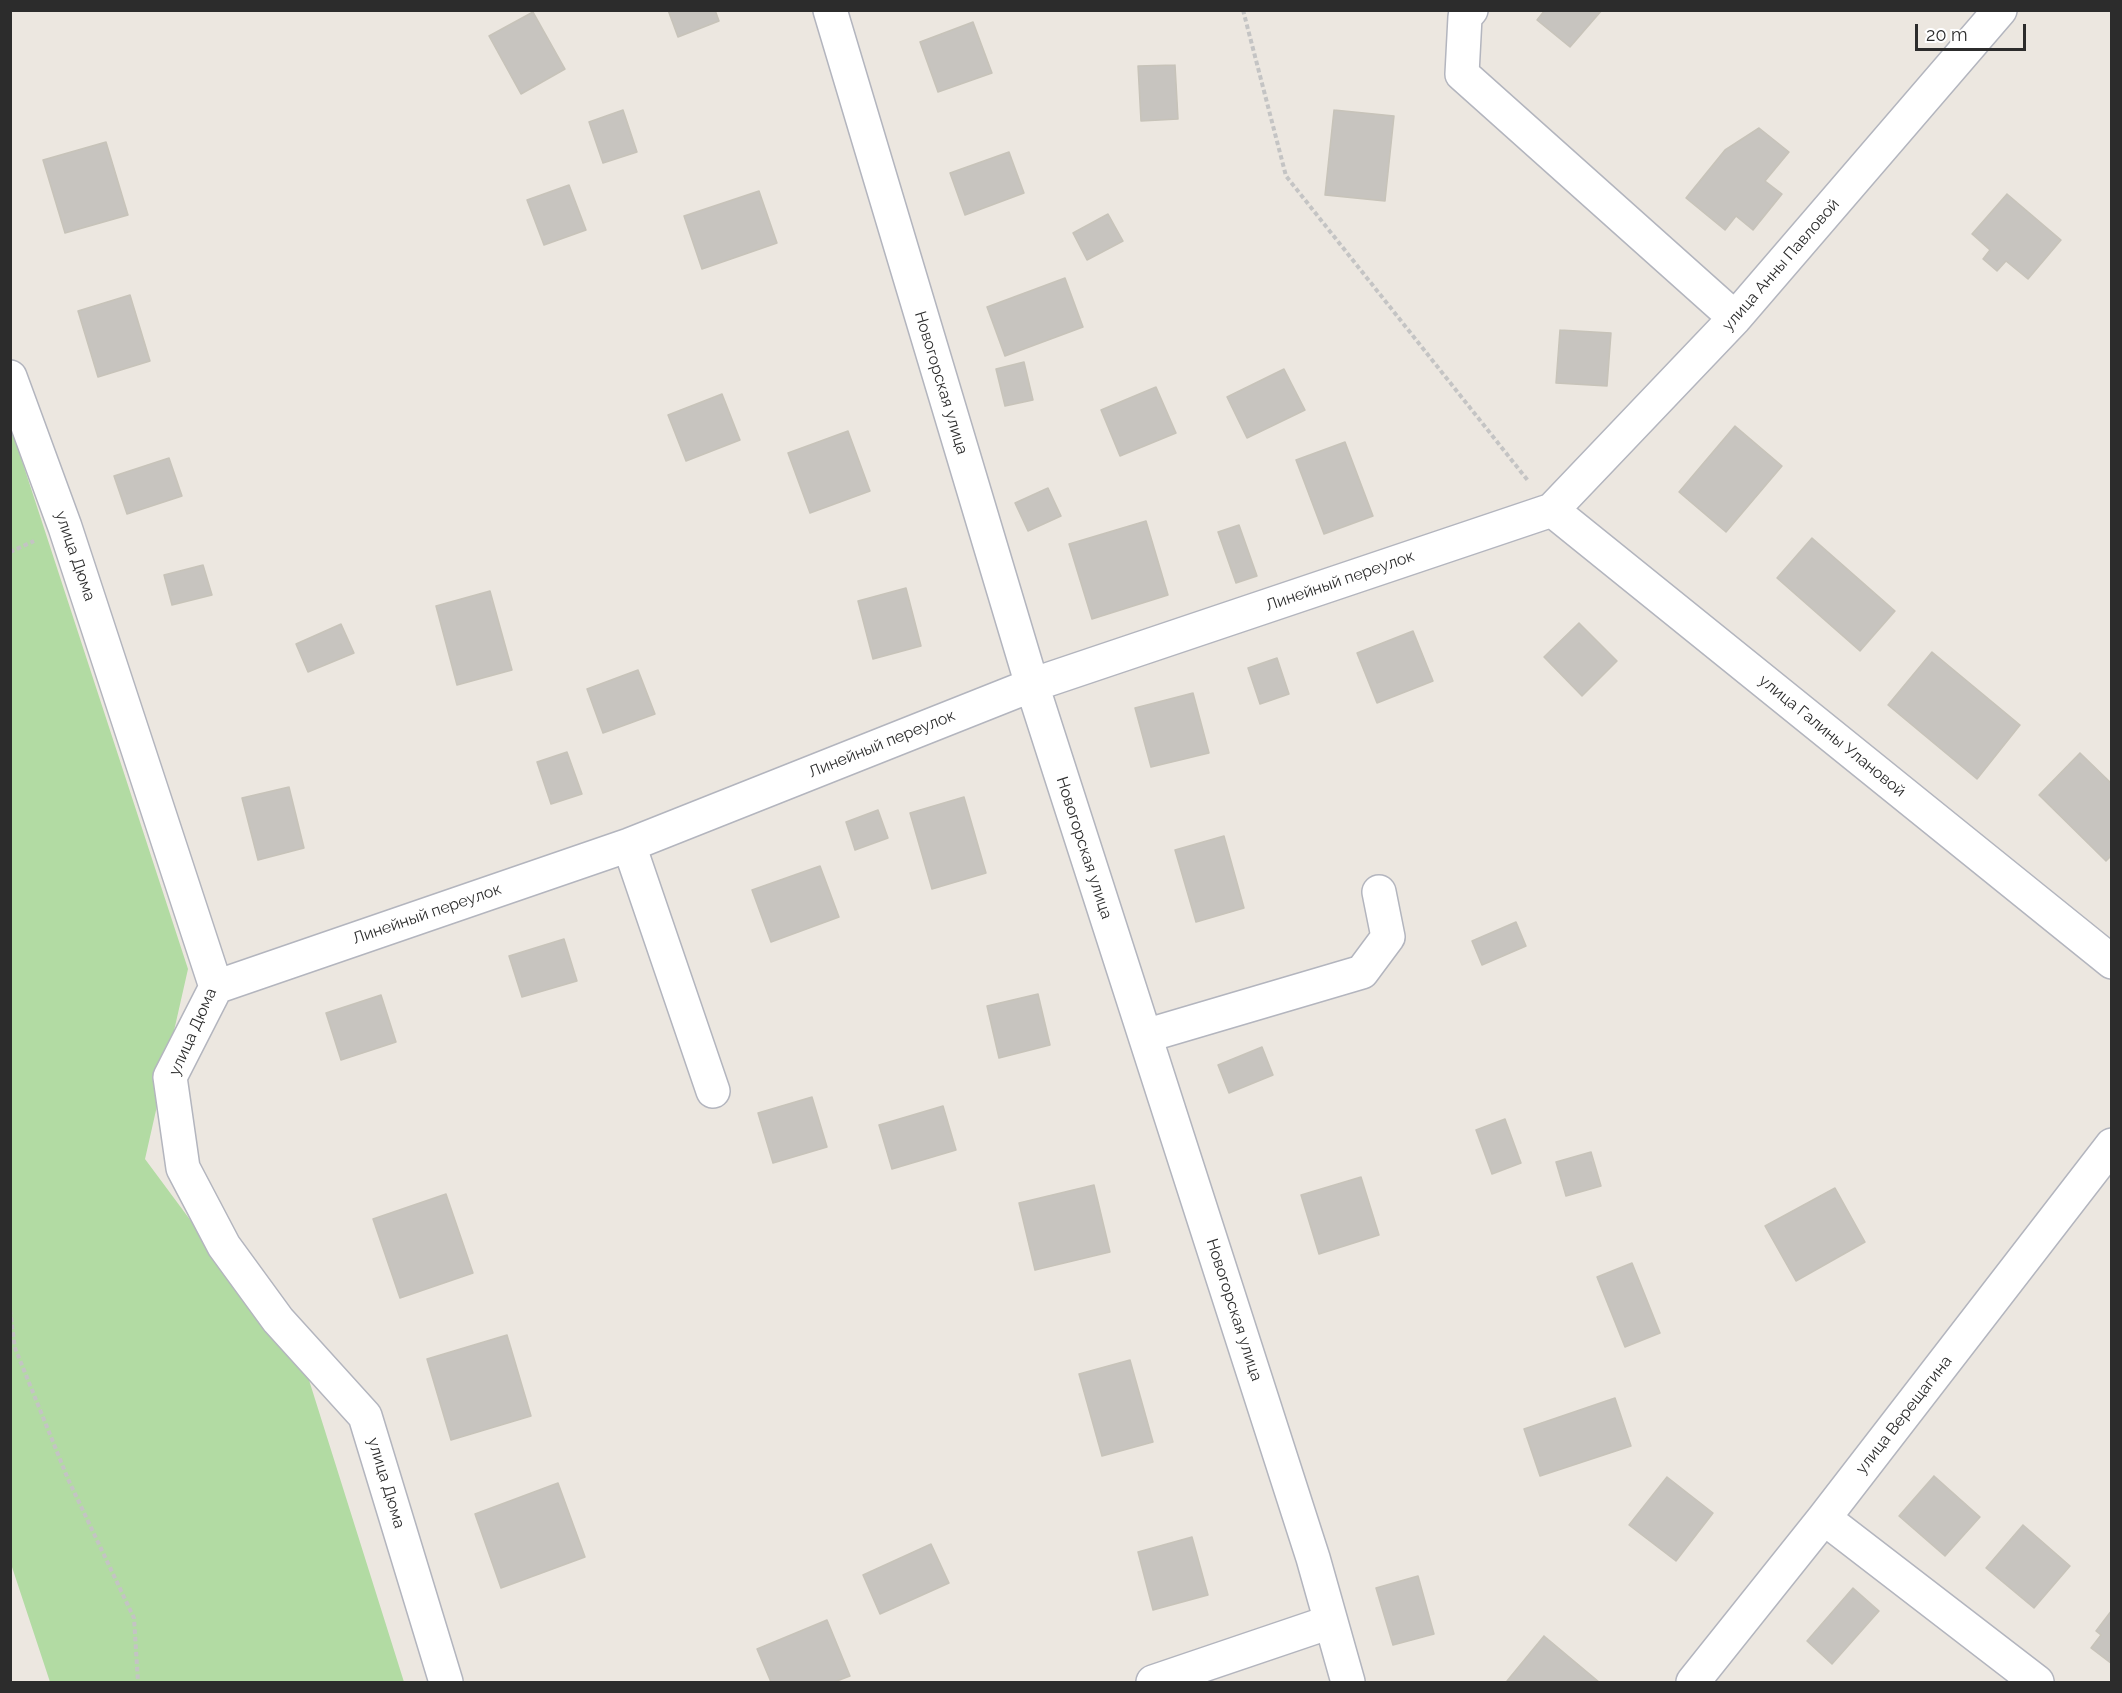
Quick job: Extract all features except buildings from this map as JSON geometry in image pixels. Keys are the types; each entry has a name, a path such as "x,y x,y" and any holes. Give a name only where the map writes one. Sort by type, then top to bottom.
{"street":[{"name":"Новогорская улица","path":"830,10 1032,685 1313,1558 1348,1683"},
{"path":"1471,10 1465,18 1462,74 1735,318"},
{"name":"улица Анны Павловой","path":"1552,510 1735,318 2000,10"},
{"name":"улица Дюма","path":"10,377 65,527 216,987 170,1077 183,1168 224,1246 278,1320 366,1416 446,1683"},
{"name":"Линейный переулок","path":"216,987 628,845 1032,685 1552,510"},
{"name":"улица Галины Улановой","path":"1552,510 2112,962"},
{"path":"628,845 713,1091"},
{"path":"1145,1036 1362,972 1388,937 1379,892"},
{"name":"улица Верещагина","path":"1693,1683 1824,1518 2112,1145"},
{"path":"1824,1518 2037,1683"},
{"path":"1153,1683 1330,1622"}],"path":[{"path":"1243,10 1286,176 1552,510"},
{"path":"10,1310 15,1348 68,1479 134,1618 138,1683"}],"green space":[{"path":"10,424 188,969 145,1159 309,1380 404,1682 50,1682 11,1564"}]}
